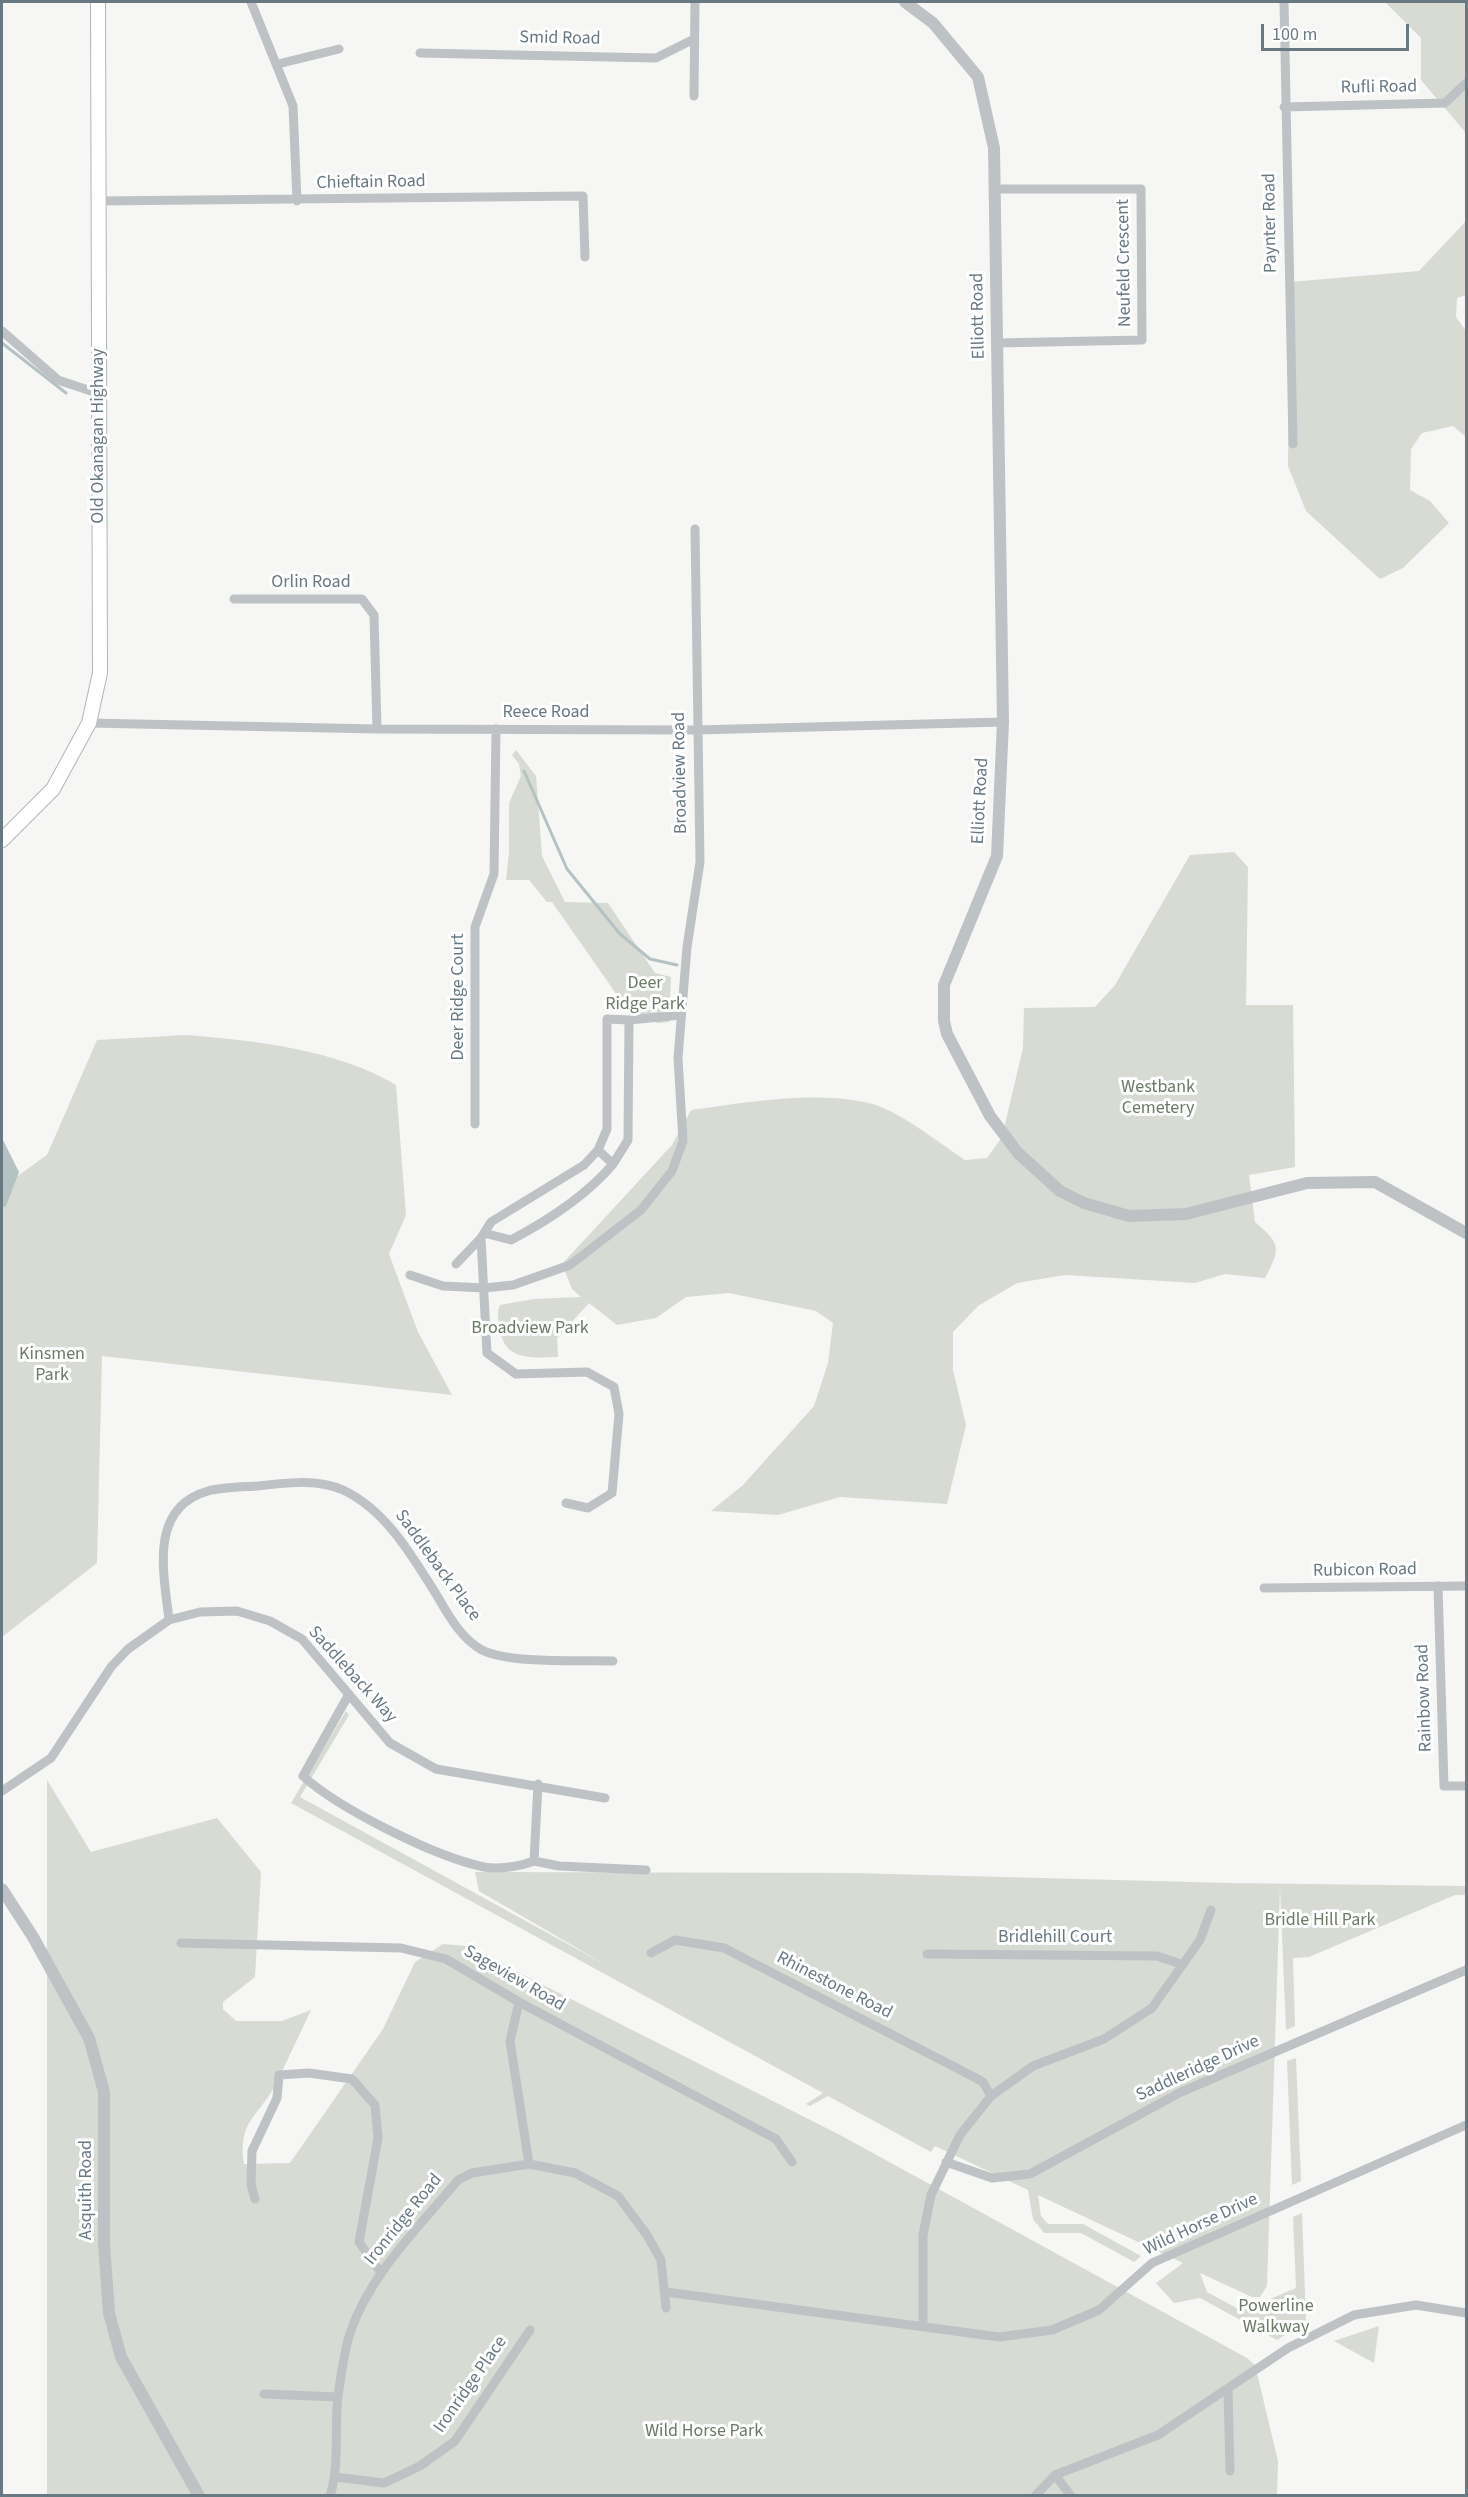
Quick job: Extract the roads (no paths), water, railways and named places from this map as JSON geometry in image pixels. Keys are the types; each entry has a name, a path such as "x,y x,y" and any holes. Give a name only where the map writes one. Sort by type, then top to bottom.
{"main road":[{"name":"Old Okanagan Highway","path":"2,840 53,789 89,723 100,673 98,2"}],"street":[{"path":"251,2 278,64 293,106 297,201"},
{"path":"694,2 694,96"},
{"name":"Elliott Road","path":"905,2 933,23 978,77 994,148 1003,722 997,856 964,939 948,970 943,1001 947,1034 990,1116 1018,1153 1060,1191 1084,1203 1129,1216 1186,1214 1307,1183 1375,1182 1467,1233"},
{"name":"Paynter Road","path":"1284,2 1284,107 1293,444"},
{"name":"Smid Road","path":"420,53 656,58 694,39"},
{"path":"278,64 339,49"},
{"name":"Rufli Road","path":"1284,107 1445,103 1467,83"},
{"name":"Neufeld Crescent","path":"994,189 1141,189 1142,340 998,343"},
{"name":"Chieftain Road","path":"99,201 297,201 583,196 585,257"},
{"path":"2,331 58,380 100,394"},
{"name":"Broadview Road","path":"410,1275 443,1286 484,1288 513,1285 570,1265 641,1210 672,1171 683,1141 678,1058 687,947 700,862 696,730 695,529"},
{"name":"Orlin Road","path":"234,599 362,599 374,615 377,729"},
{"name":"Reece Road","path":"89,723 377,729 696,730 1003,722"},
{"name":"Deer Ridge Court","path":"475,1124 474,927 494,874 496,729"},
{"path":"456,1264 491,1222 584,1165 598,1150 607,1129 607,1019 629,1020 681,1015"},
{"path":"482,1235 512,1240 531,1230 601,1179 613,1164 628,1140 629,1020"},
{"path":"598,1150 613,1164"},
{"path":"482,1235 487,1353 516,1374 587,1372 614,1387 619,1414 612,1493 588,1508 566,1503"},
{"name":"Saddleback Place","path":"169,1620 163,1555 165,1531 180,1506 208,1491 301,1481 342,1489 376,1511 415,1561 453,1623 480,1649 500,1656 613,1661"},
{"name":"Rainbow Road","path":"1438,1586 1444,1785 1467,1785"},
{"name":"Rubicon Road","path":"1264,1588 1467,1586"},
{"name":"Saddleback Way","path":"2,1791 51,1758 111,1667 128,1649 169,1620 200,1612 237,1611 270,1621 302,1639 390,1743 436,1769 538,1784 605,1798"},
{"path":"349,1694 303,1776 376,1822 449,1857 487,1868 534,1861 559,1866 646,1870"},
{"path":"534,1861 538,1784"},
{"name":"Asquith Road","path":"2,1889 33,1937 89,2038 104,2092 104,2244 109,2313 121,2357 199,2496"},
{"path":"923,2325 923,2235 931,2195 960,2135 991,2096 1033,2066 1104,2040 1152,2008 1200,1940 1210,1910"},
{"name":"Rhinestone Road","path":"651,1953 675,1940 724,1948 974,2077 983,2082 991,2096"},
{"name":"Sageview Road","path":"181,1943 401,1948 446,1959 519,2002 776,2139 792,2162"},
{"name":"Bridlehill Court","path":"927,1954 1157,1956 1181,1964"},
{"name":"Saddleridge Drive","path":"946,2162 992,2178 1030,2174 1181,2092 1467,1970"},
{"path":"519,2002 510,2041 529,2164"},
{"path":"255,2199 251,2185 252,2151 277,2098 279,2075 309,2073 352,2079 375,2105 378,2138 359,2242 381,2273"},
{"name":"Wild Horse Drive","path":"666,2292 999,2337 1052,2330 1099,2310 1152,2263 1467,2125"},
{"name":"Ironridge Road","path":"330,2496 335,2478 338,2397 350,2334 365,2299 381,2273 458,2180 472,2173 529,2164 575,2173 618,2196 647,2235 661,2260 666,2308"},
{"path":"1035,2496 1055,2475 1158,2434 1228,2390 1288,2348 1354,2315 1416,2305 1467,2313"},
{"name":"Ironridge Place","path":"335,2478 384,2483 420,2466 455,2441 530,2330"},
{"path":"1228,2390 1230,2471"},
{"path":"264,2394 338,2397"},
{"path":"1055,2475 1071,2496"}],"waterway":[{"path":"2,343 66,393"},
{"path":"524,771 567,869 620,934 650,959 677,965"}],"park label":[{"name":"Deer Ridge Park","path":"645,994"},
{"name":"Westbank Cemetery","path":"1158,1098"},
{"name":"Broadview Park","path":"530,1329"},
{"name":"Kinsmen Park","path":"52,1365"},
{"name":"Bridle Hill Park","path":"1320,1921"},
{"name":"Powerline Walkway","path":"1276,2317"},
{"name":"Wild Horse Park","path":"704,2432"}]}
